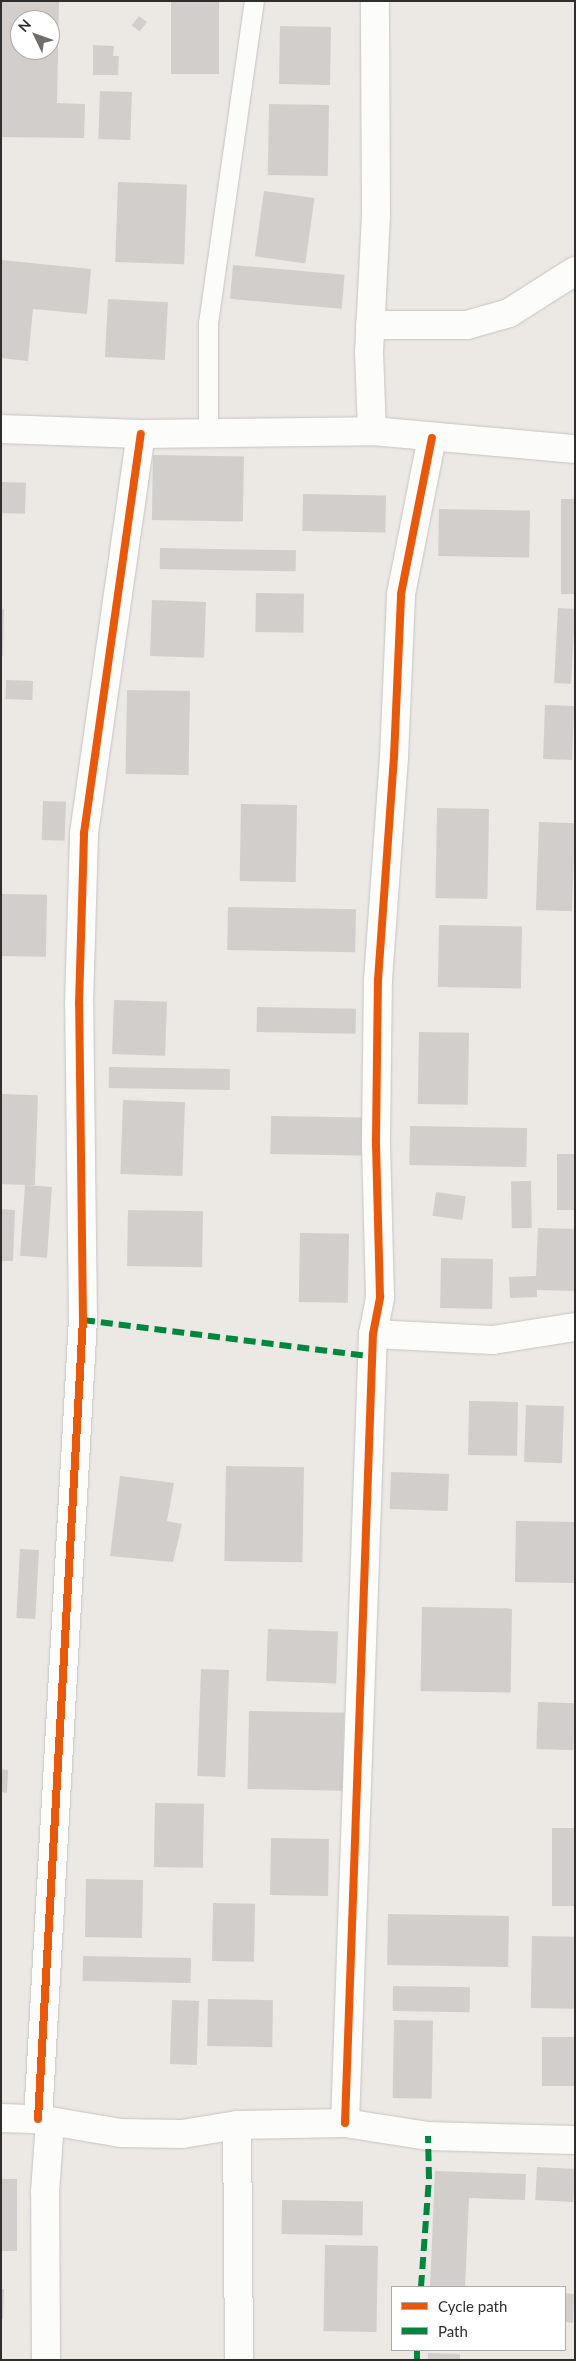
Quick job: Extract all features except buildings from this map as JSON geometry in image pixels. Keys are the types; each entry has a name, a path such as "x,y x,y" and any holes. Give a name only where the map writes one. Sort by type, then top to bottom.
{"street":[{"path":"372,431 370,325 376,215 376,1"},
{"path":"370,325 467,325 510,313 575,271"},
{"path":"1,428 141,434 372,431 432,438 575,449"},
{"path":"46,2360 44,2121 83,1320 79,1004 84,833 141,434"},
{"path":"345,2123 373,1334 380,1297 376,1139 378,980 394,757 401,594 432,438"},
{"path":"373,1334 493,1340 575,1327"},
{"path":"1,2118 44,2121 121,2133 182,2134 237,2125 345,2123 428,2136 575,2140"},
{"path":"237,2125 239,2360"}],"lane":[{"path":"208,432 208,323 254,1"}],"marked path":[{"path":"83,1320 374,1357"},
{"path":"421,2286 429,2179 428,2136"},
{"path":"417,2351 417,2360"}],"cycle path":[{"path":"38,2119 83,1320 79,1004 84,833 141,434"},
{"path":"345,2123 373,1334 380,1297 376,1139 378,980 394,757 401,594 432,438"}]}
